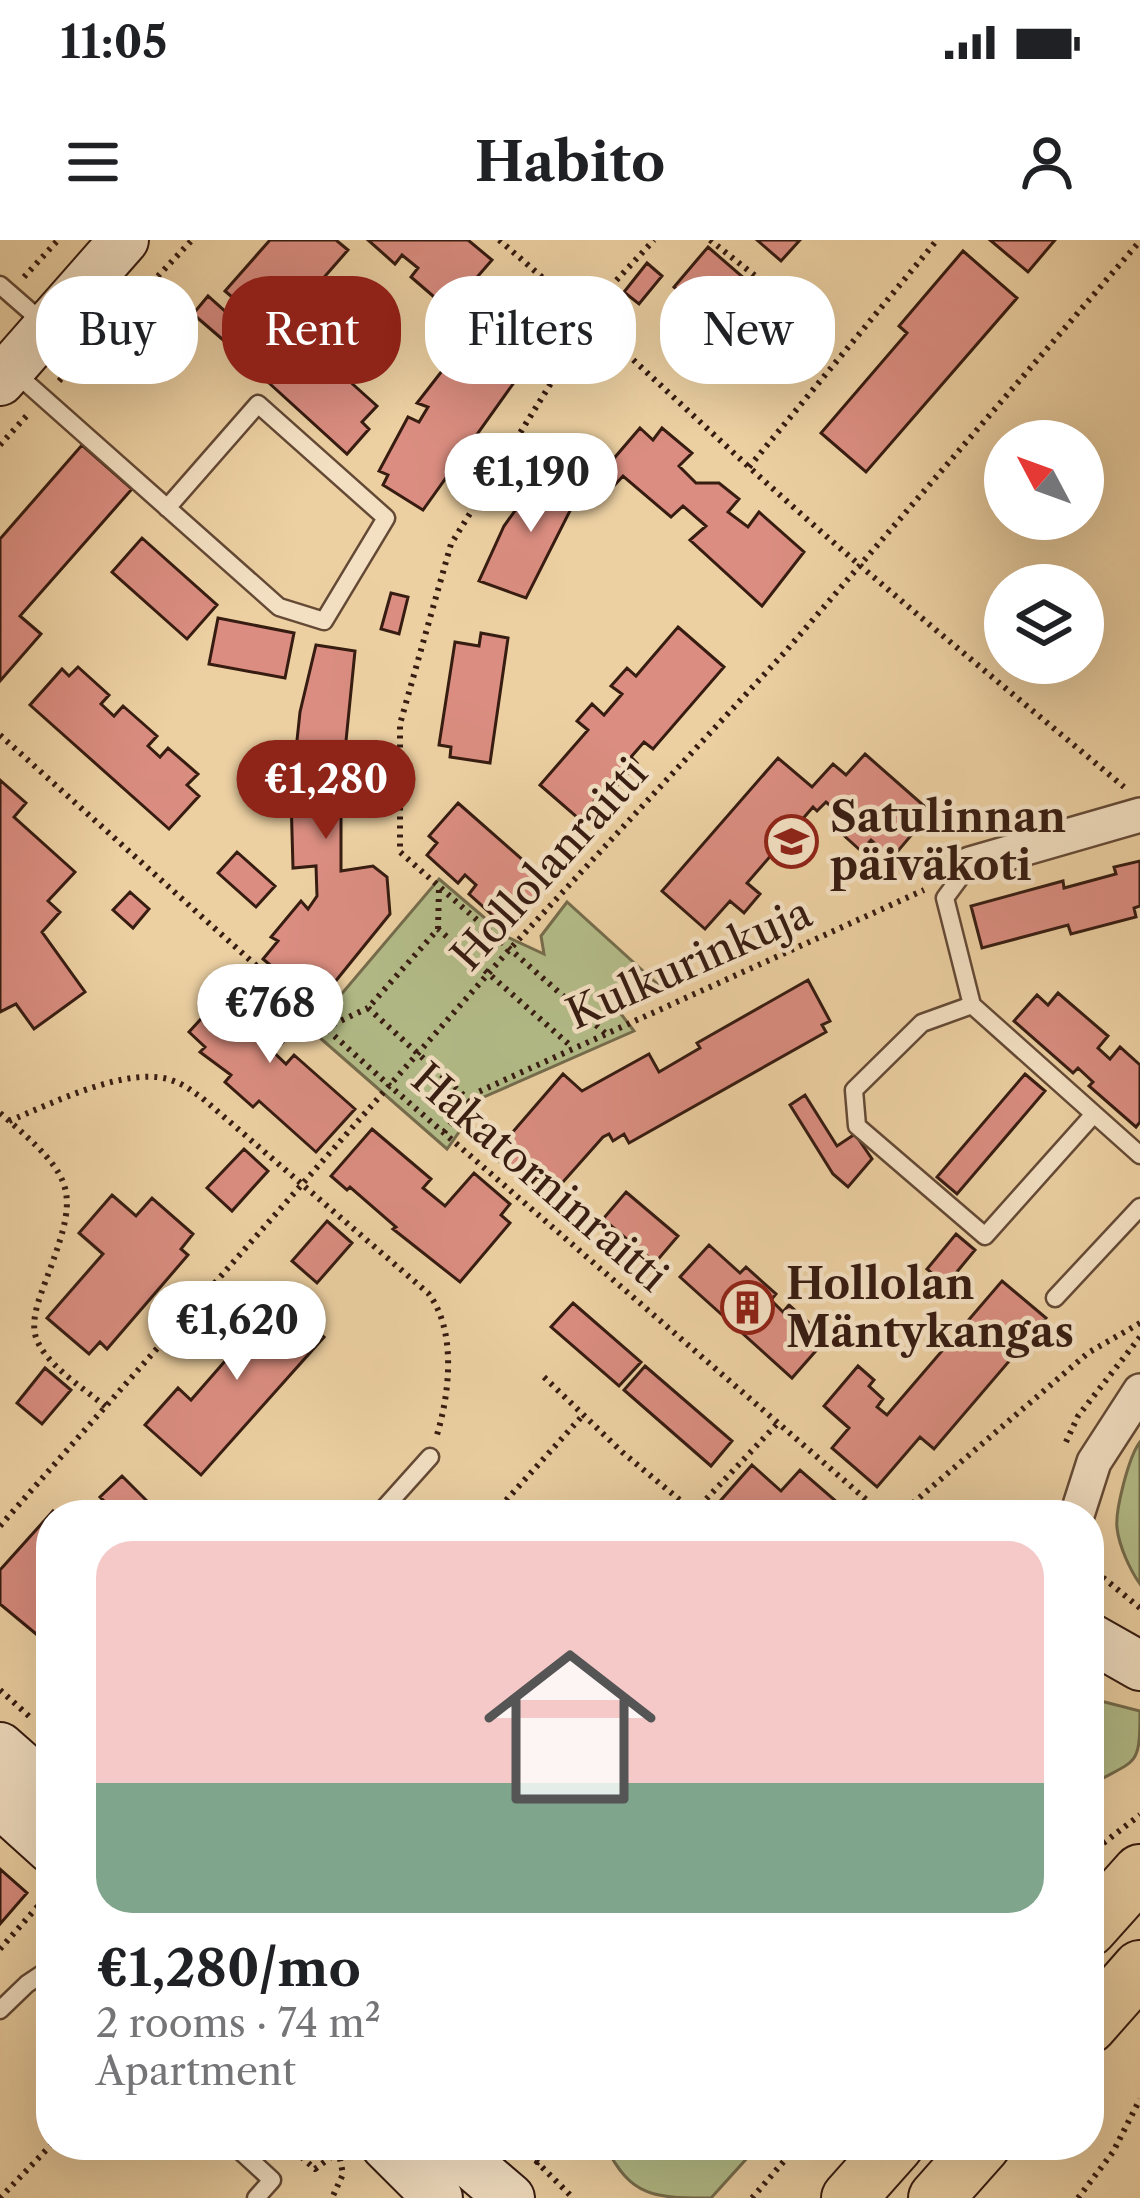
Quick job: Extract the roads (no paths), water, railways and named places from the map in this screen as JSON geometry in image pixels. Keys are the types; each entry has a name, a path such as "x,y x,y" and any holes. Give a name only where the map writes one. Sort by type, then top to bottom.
{"main road":[{"path":"92,276 124,240"},
{"path":"18,382 36,347"},
{"path":"1104,1646 1140,1666"},
{"path":"0,1747 36,1779"},
{"path":"0,1803 36,1854"},
{"path":"1104,1912 1140,1872"},
{"path":"1104,2009 1140,1968"},
{"path":"402,2160 445,2172 523,2180"},
{"path":"849,2198 883,2160"},
{"path":"936,2198 970,2160"}],"street":[{"path":"970,864 1136,804"},
{"path":"1082,1500 1094,1462 1140,1391"}],"lane":[{"path":"5,289 36,316"},
{"path":"18,382 279,608 324,621 386,518 258,404 167,508"},
{"path":"970,864 945,898 972,1005 1140,1155"},
{"path":"972,1005 922,1022 854,1090 857,1126 985,1236 1094,1114"},
{"path":"1055,1298 1140,1207"},
{"path":"391,1500 430,1457"},
{"path":"0,2010 36,1980"},
{"path":"250,2160 272,2180 256,2198"}],"place":[{"name":"Satulinnan päiväkoti","path":"791,841"},
{"name":"Hollolan Mäntykangas","path":"747,1308"}]}
